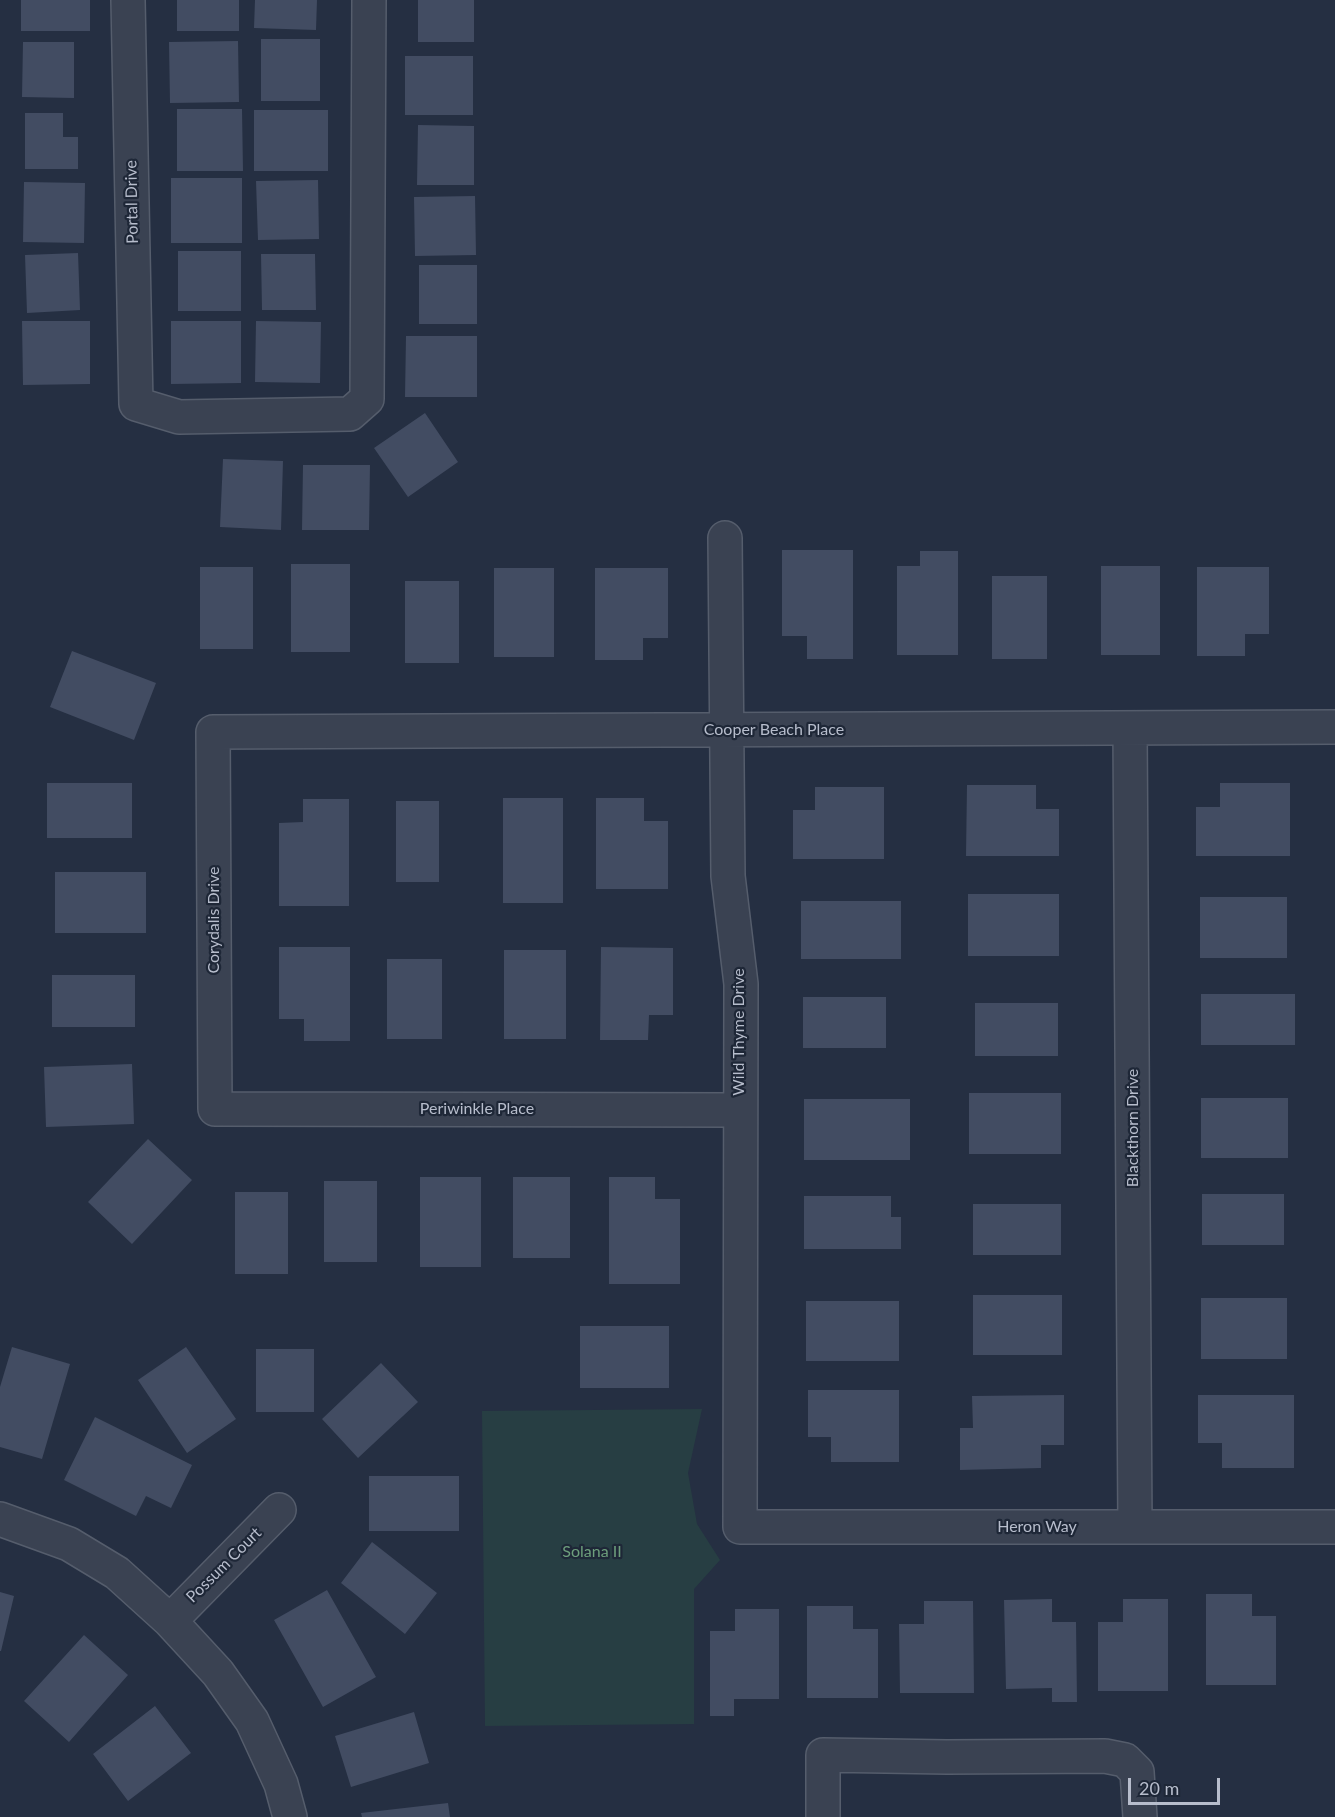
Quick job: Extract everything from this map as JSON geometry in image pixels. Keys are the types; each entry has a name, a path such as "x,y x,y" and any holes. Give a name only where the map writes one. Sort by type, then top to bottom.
{"street":[{"name":"Portal Drive","path":"128,0 136,404 179,417 350,414 367,399 369,0"},
{"name":"Wild Thyme Drive","path":"725,538 728,876 741,984 740,1527"},
{"name":"Cooper Beach Place","path":"213,732 1335,727"},
{"name":"Blackthorn Drive","path":"1130,729 1135,1527"},
{"name":"Corydalis Drive","path":"213,732 215,1109"},
{"name":"Periwinkle Place","path":"215,1109 739,1110"},
{"name":"Possum Court","path":"170,1621 279,1510"},
{"path":"0,1519 69,1544 117,1573 170,1621 218,1673 252,1721 281,1784 290,1817"},
{"name":"Heron Way","path":"740,1527 1335,1527"},
{"path":"823,1817 823,1755 947,1758 1105,1756 1125,1760 1137,1772 1140,1817"}],"green space":[{"name":"Solana II","path":"702,1409 688,1473 697,1524 720,1560 694,1589 694,1724 485,1726 482,1411"}],"building":[{"path":"21,0 90,0 90,31 21,31"},
{"path":"177,0 239,0 239,31 177,31"},
{"path":"255,0 317,0 316,30 254,28"},
{"path":"418,0 474,0 474,42 418,42"},
{"path":"261,39 320,39 320,101 261,101"},
{"path":"238,41 239,102 170,103 169,42"},
{"path":"23,42 74,42 74,98 22,97"},
{"path":"405,56 473,56 473,115 405,115"},
{"path":"177,109 242,109 243,171 177,171"},
{"path":"254,110 328,110 328,171 254,171"},
{"path":"25,113 63,113 63,137 78,137 78,169 25,169"},
{"path":"418,125 474,126 474,185 417,185"},
{"path":"171,178 242,178 242,243 171,243"},
{"path":"318,180 319,239 258,240 256,181"},
{"path":"24,182 85,183 84,243 23,242"},
{"path":"475,196 476,255 415,256 414,197"},
{"path":"178,251 241,251 241,311 178,311"},
{"path":"78,253 80,310 27,313 25,255"},
{"path":"261,254 315,254 316,310 262,310"},
{"path":"419,265 477,265 477,324 419,324"},
{"path":"22,321 90,321 90,384 23,385"},
{"path":"171,321 241,321 241,383 171,384"},
{"path":"256,321 321,322 320,383 255,382"},
{"path":"406,336 477,336 477,397 405,397"},
{"path":"425,413 458,462 408,497 374,448"},
{"path":"223,459 283,461 281,530 220,527"},
{"path":"303,465 370,465 369,530 302,530"},
{"path":"782,550 853,550 853,659 807,659 807,636 782,636"},
{"path":"920,551 958,551 958,655 897,655 897,566 920,566"},
{"path":"291,564 350,564 350,652 291,652"},
{"path":"1101,566 1160,566 1160,655 1101,655"},
{"path":"200,567 253,567 253,649 200,649"},
{"path":"1197,567 1269,567 1269,634 1245,634 1245,656 1197,656"},
{"path":"494,568 554,568 554,657 494,657"},
{"path":"595,568 668,568 668,638 643,638 643,660 595,660"},
{"path":"992,576 1047,576 1047,659 992,659"},
{"path":"405,581 459,581 459,663 405,663"},
{"path":"72,651 156,683 134,740 50,707"},
{"path":"47,783 132,783 132,838 47,838"},
{"path":"1220,783 1290,783 1290,856 1196,856 1196,807 1220,807"},
{"path":"967,785 1036,785 1036,809 1059,809 1059,856 966,856"},
{"path":"815,787 884,787 884,859 793,859 793,810 815,810"},
{"path":"503,798 563,798 563,903 503,903"},
{"path":"596,798 644,798 644,821 668,821 668,889 596,889"},
{"path":"303,799 349,799 349,906 279,906 279,823 303,822"},
{"path":"396,801 439,801 439,882 396,882"},
{"path":"55,872 146,872 146,933 55,933"},
{"path":"968,894 1059,894 1059,956 968,956"},
{"path":"1200,897 1287,897 1287,958 1200,958"},
{"path":"801,901 901,901 901,959 801,959"},
{"path":"279,947 350,947 350,1041 304,1041 304,1019 279,1019"},
{"path":"601,947 673,948 673,1015 649,1015 648,1040 600,1040"},
{"path":"504,950 566,950 566,1039 504,1039"},
{"path":"387,959 442,959 442,1039 387,1039"},
{"path":"52,975 135,975 135,1027 52,1027"},
{"path":"1201,994 1295,994 1295,1045 1201,1045"},
{"path":"803,997 886,997 886,1048 803,1048"},
{"path":"975,1003 1058,1003 1058,1056 975,1056"},
{"path":"132,1064 134,1124 46,1127 44,1067"},
{"path":"969,1093 1061,1093 1061,1154 969,1154"},
{"path":"1201,1098 1288,1098 1288,1158 1201,1158"},
{"path":"804,1099 910,1099 910,1160 804,1160"},
{"path":"148,1139 192,1180 132,1244 88,1202"},
{"path":"420,1177 481,1177 481,1267 420,1267"},
{"path":"513,1177 570,1177 570,1258 513,1258"},
{"path":"609,1177 655,1177 655,1199 680,1199 680,1284 609,1284"},
{"path":"324,1181 377,1181 377,1262 324,1262"},
{"path":"235,1192 288,1192 288,1274 235,1274"},
{"path":"1202,1194 1284,1194 1284,1245 1202,1245"},
{"path":"804,1196 891,1196 891,1217 901,1217 901,1249 804,1249"},
{"path":"973,1204 1061,1204 1061,1255 973,1255"},
{"path":"973,1295 1062,1295 1062,1355 973,1355"},
{"path":"1201,1298 1287,1298 1287,1359 1201,1359"},
{"path":"806,1301 899,1301 899,1361 806,1361"},
{"path":"580,1326 669,1326 669,1388 580,1388"},
{"path":"12,1347 70,1364 42,1459 0,1447 0,1387"},
{"path":"186,1347 236,1419 187,1453 138,1380"},
{"path":"256,1349 314,1349 314,1412 256,1412"},
{"path":"381,1363 418,1402 358,1458 322,1419"},
{"path":"808,1390 899,1390 899,1462 831,1462 831,1437 808,1437"},
{"path":"1064,1395 1064,1445 1041,1445 1041,1468 960,1470 960,1428 973,1428 972,1396"},
{"path":"1198,1395 1294,1395 1294,1468 1222,1468 1222,1443 1198,1443"},
{"path":"95,1417 192,1465 171,1508 146,1496 136,1516 64,1480"},
{"path":"369,1476 459,1476 459,1531 369,1531"},
{"path":"372,1542 437,1593 405,1634 341,1583"},
{"path":"327,1590 376,1677 323,1707 274,1620"},
{"path":"0,1592 14,1596 1,1651 0,1651"},
{"path":"1206,1594 1252,1594 1252,1616 1276,1616 1276,1685 1206,1685"},
{"path":"1052,1599 1052,1622 1076,1622 1077,1702 1052,1702 1052,1688 1006,1689 1004,1600"},
{"path":"1123,1599 1168,1599 1168,1691 1098,1691 1098,1622 1123,1622"},
{"path":"924,1601 973,1601 974,1693 900,1693 899,1624 924,1624"},
{"path":"807,1606 853,1606 853,1629 878,1629 878,1698 807,1698"},
{"path":"735,1609 779,1609 779,1699 734,1699 734,1716 710,1716 710,1631 735,1631"},
{"path":"84,1635 128,1675 69,1742 24,1701"},
{"path":"155,1706 191,1753 128,1801 93,1754"},
{"path":"414,1712 429,1763 351,1787 335,1736"},
{"path":"448,1803 450,1817 362,1817 361,1813"}]}
